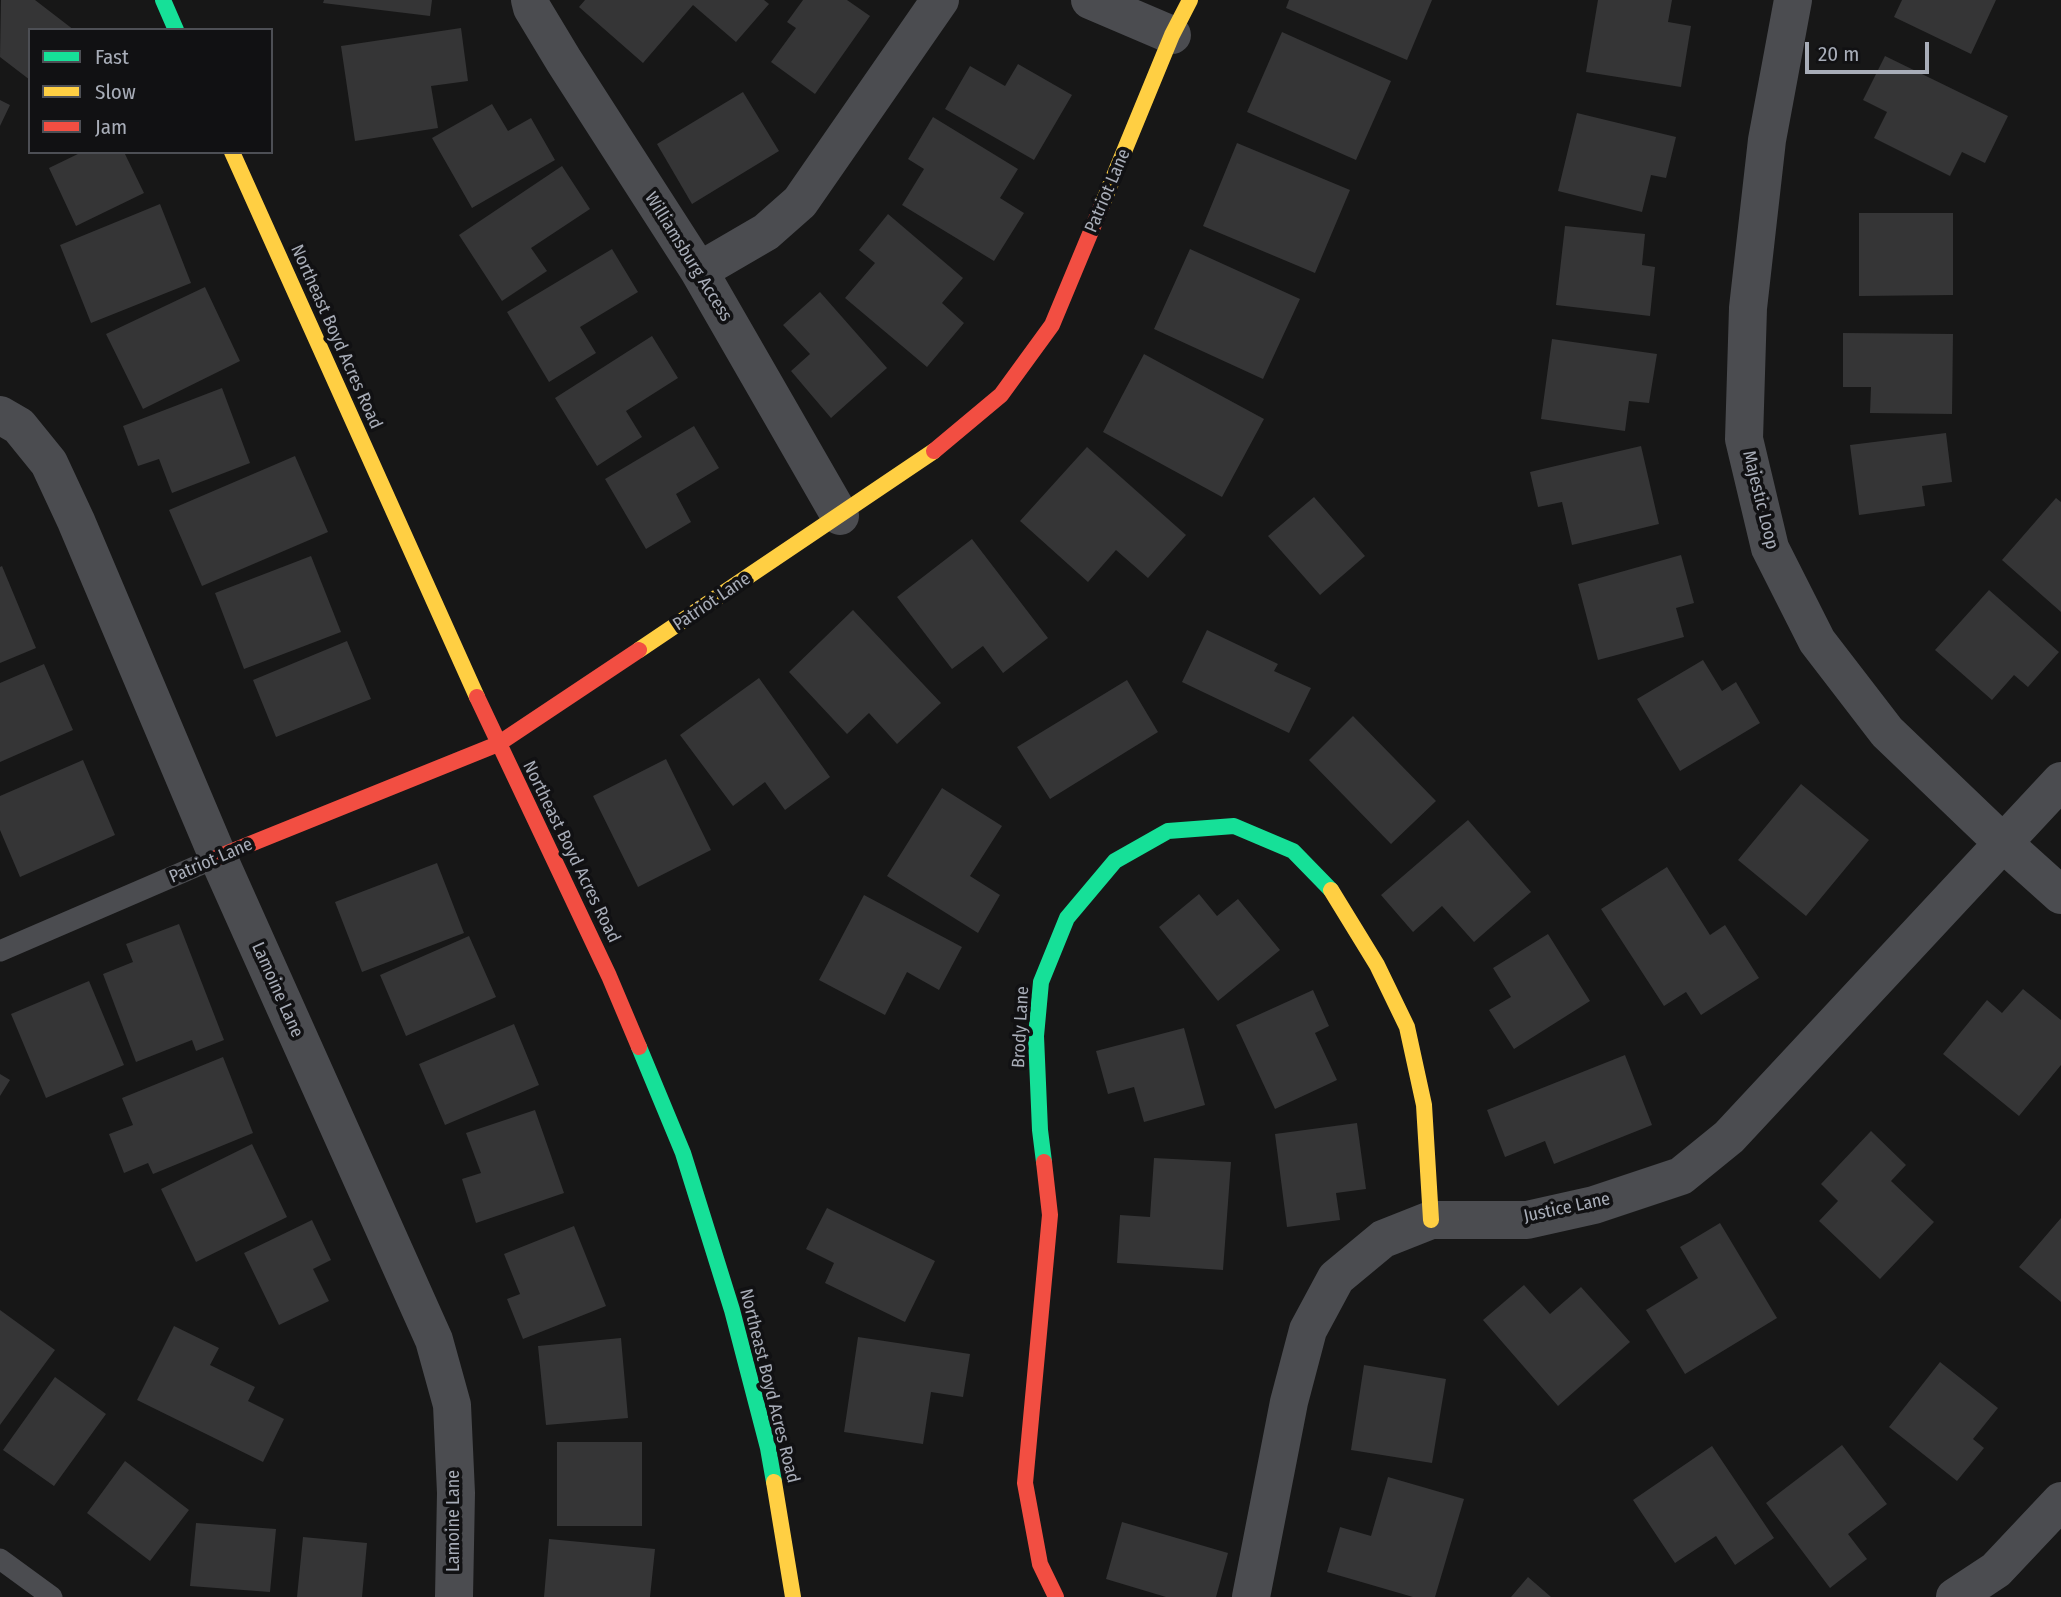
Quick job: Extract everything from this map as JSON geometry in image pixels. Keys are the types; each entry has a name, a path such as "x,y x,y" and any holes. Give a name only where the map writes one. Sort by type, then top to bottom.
{"street":[{"path":"163,0 175,28"},
{"name":"Williamsburg Access","path":"530,0 532,8 564,61 699,271 841,516"},
{"path":"699,271 766,232 800,202 940,0"},
{"path":"1090,0 1172,35"},
{"name":"Patriot Lane","path":"218,857 498,744 841,516 948,440 1001,396 1052,325 1172,35 1190,0"},
{"name":"Majestic Loop","path":"1793,0 1767,140 1748,308 1744,439 1770,548 1817,641 1887,732 2061,895"},
{"name":"Northeast Boyd Acres Road","path":"233,154 498,744 609,976 683,1153 732,1310 768,1448 793,1597"},
{"name":"Lamoine Lane","path":"0,415 19,426 49,463 218,857 434,1340 452,1405 456,1493 454,1597"},
{"name":"Justice Lane","path":"1251,1597 1289,1402 1308,1330 1336,1278 1383,1239 1432,1220 1527,1220 1594,1205 1681,1176 1729,1137 2061,781"},
{"name":"Brody Lane","path":"1056,1597 1041,1564 1025,1483 1049,1215 1040,1129 1036,1036 1041,982 1067,918 1115,861 1168,831 1234,826 1293,851 1330,889 1377,965 1407,1027 1424,1105 1432,1220"},
{"path":"1955,1597 1996,1570 2061,1501"}],"lane":[{"name":"Patriot Lane","path":"0,951 218,857"},
{"path":"0,1559 52,1597"}],"building":[{"path":"1,0 35,0 71,28 28,28 28,78 0,57"},
{"path":"324,0 432,0 430,16 323,3"},
{"path":"585,0 764,0 769,4 736,42 693,5 643,63 579,7"},
{"path":"803,0 847,0 870,16 815,94 771,62 796,28 787,22"},
{"path":"1289,0 1432,0 1407,60 1286,8"},
{"path":"1598,0 1672,0 1668,22 1691,26 1681,87 1586,72"},
{"path":"1902,0 1996,0 1971,54 1894,17"},
{"path":"461,28 468,81 431,86 438,128 355,141 341,46"},
{"path":"1282,32 1391,81 1356,160 1247,112"},
{"path":"1885,56 2008,116 1985,163 1962,152 1950,176 1874,138 1887,112 1863,100"},
{"path":"1018,64 1072,95 1034,160 945,109 970,66 1005,86"},
{"path":"743,92 779,151 692,204 657,144"},
{"path":"0,100 10,105 0,126"},
{"path":"492,104 508,131 531,118 555,160 472,208 432,138"},
{"path":"1577,113 1676,137 1666,178 1651,175 1642,212 1558,191"},
{"path":"933,117 1018,169 1000,198 1024,213 994,261 902,205 924,169 908,159"},
{"path":"1237,143 1350,190 1315,273 1203,226"},
{"path":"78,154 125,154 144,193 76,226 49,168"},
{"path":"562,166 590,209 531,248 547,271 502,301 459,235"},
{"path":"160,204 191,283 91,323 60,245"},
{"path":"1859,213 1953,213 1953,295 1859,296"},
{"path":"888,214 963,278 942,303 964,323 927,367 845,298 875,263 859,250"},
{"path":"1565,226 1645,234 1642,265 1655,267 1650,316 1556,305"},
{"path":"612,249 638,292 580,327 596,353 549,382 507,312"},
{"path":"1190,249 1300,299 1263,379 1154,329"},
{"path":"205,287 240,361 143,409 106,334"},
{"path":"820,292 887,368 831,418 791,371 810,354 783,325"},
{"path":"1843,333 1953,334 1952,414 1870,413 1871,387 1843,387"},
{"path":"652,336 678,378 626,411 642,437 597,466 555,398"},
{"path":"1552,339 1657,354 1649,403 1629,401 1625,431 1541,419"},
{"path":"1144,354 1264,419 1222,497 1103,432"},
{"path":"222,388 250,463 172,493 159,459 138,466 123,426"},
{"path":"694,426 719,468 676,494 691,522 646,549 605,479"},
{"path":"1946,433 1952,482 1922,486 1925,506 1859,515 1850,445"},
{"path":"1641,446 1659,524 1572,545 1562,502 1538,507 1530,472"},
{"path":"1087,447 1186,535 1148,578 1116,550 1088,582 1020,521"},
{"path":"295,456 328,532 202,586 169,510"},
{"path":"1314,497 1365,556 1320,595 1268,536"},
{"path":"2056,498 2061,502 2061,612 2002,560"},
{"path":"972,539 1048,638 1003,673 983,646 952,669 897,597"},
{"path":"1681,555 1694,603 1676,608 1684,637 1598,660 1578,584"},
{"path":"311,556 341,632 244,669 215,593"},
{"path":"2,566 36,648 0,663 0,567"},
{"path":"1989,590 2059,652 2028,687 2014,675 1992,700 1935,650"},
{"path":"853,610 941,703 897,744 869,713 847,734 789,672"},
{"path":"1207,630 1278,664 1274,671 1311,688 1289,733 1182,682"},
{"path":"347,641 371,699 276,737 253,680"},
{"path":"1703,660 1722,691 1736,682 1760,723 1680,771 1637,699"},
{"path":"44,664 73,730 0,762 0,683"},
{"path":"759,678 830,777 785,810 765,782 733,806 680,735"},
{"path":"1127,680 1158,732 1050,799 1017,747"},
{"path":"1353,716 1436,801 1391,844 1309,760"},
{"path":"666,759 711,850 638,887 593,796"},
{"path":"83,760 115,835 20,877 0,830 0,796"},
{"path":"1801,784 1869,840 1806,916 1738,860"},
{"path":"942,788 1002,826 970,876 1000,895 978,933 887,876"},
{"path":"1468,820 1531,892 1474,942 1442,906 1413,932 1381,895"},
{"path":"437,863 464,933 362,972 335,902"},
{"path":"1667,867 1710,935 1725,925 1759,978 1701,1015 1686,992 1664,1006 1601,909"},
{"path":"1199,894 1217,916 1238,899 1280,950 1218,1001 1159,927"},
{"path":"864,895 962,947 939,990 907,972 885,1015 819,980"},
{"path":"179,924 224,1040 196,1051 192,1040 136,1062 103,974 133,962 126,944"},
{"path":"1548,934 1590,1001 1514,1049 1489,1010 1511,997 1493,968"},
{"path":"469,936 496,997 406,1036 380,975"},
{"path":"89,981 124,1065 46,1098 11,1014"},
{"path":"2023,989 2061,1020 2061,1065 2019,1116 1943,1054 1987,1000 2002,1013"},
{"path":"1313,990 1329,1026 1315,1033 1337,1080 1275,1109 1236,1025"},
{"path":"514,1024 539,1085 445,1125 419,1064"},
{"path":"1184,1028 1205,1105 1144,1122 1134,1087 1108,1094 1096,1051"},
{"path":"1625,1055 1652,1125 1554,1164 1545,1141 1505,1157 1487,1110"},
{"path":"223,1057 253,1133 153,1174 148,1163 124,1173 109,1134 133,1125 122,1098"},
{"path":"0,1074 10,1080 0,1096"},
{"path":"535,1110 564,1193 476,1223 462,1179 481,1173 466,1133"},
{"path":"1357,1123 1366,1189 1336,1193 1340,1220 1287,1227 1275,1134"},
{"path":"1871,1131 1906,1165 1891,1181 1934,1222 1880,1279 1819,1221 1838,1201 1821,1184"},
{"path":"252,1144 287,1217 196,1262 161,1189"},
{"path":"1154,1158 1231,1162 1223,1270 1117,1263 1120,1215 1150,1217"},
{"path":"827,1208 935,1261 905,1322 825,1283 834,1263 806,1249"},
{"path":"2061,1218 2061,1302 2019,1267"},
{"path":"312,1220 331,1260 313,1269 329,1301 279,1325 244,1253"},
{"path":"1720,1223 1777,1318 1685,1374 1646,1310 1698,1278 1680,1247"},
{"path":"574,1226 606,1306 523,1339 507,1299 520,1294 504,1254"},
{"path":"1524,1285 1550,1314 1581,1287 1630,1342 1558,1406 1483,1320"},
{"path":"0,1310 55,1350 0,1425"},
{"path":"174,1326 219,1348 210,1365 255,1387 248,1401 284,1419 263,1462 137,1400"},
{"path":"858,1337 970,1354 963,1397 931,1392 923,1444 844,1432"},
{"path":"621,1338 628,1418 546,1425 538,1346"},
{"path":"1940,1362 1998,1408 1973,1439 1984,1448 1957,1481 1889,1427"},
{"path":"1364,1365 1446,1379 1432,1463 1351,1450"},
{"path":"55,1377 106,1414 54,1486 3,1450"},
{"path":"557,1442 642,1442 642,1526 557,1526"},
{"path":"1842,1445 1887,1504 1848,1534 1867,1559 1830,1588 1766,1503"},
{"path":"1712,1446 1774,1538 1735,1565 1716,1536 1675,1563 1633,1500"},
{"path":"125,1461 189,1510 150,1561 87,1513"},
{"path":"1388,1477 1464,1499 1435,1597 1413,1597 1327,1572 1340,1527 1371,1536"},
{"path":"1122,1522 1228,1553 1216,1597 1166,1597 1106,1579"},
{"path":"196,1523 276,1529 270,1592 190,1586"},
{"path":"303,1537 367,1543 362,1597 297,1597"},
{"path":"549,1539 655,1549 650,1597 544,1597"},
{"path":"1528,1577 1551,1597 1511,1597"}],"traffic: fast":[{"path":"163,0 175,28"},
{"path":"1044,1162 1036,1036 1041,982 1067,918 1115,861 1168,831 1234,826 1293,851 1331,890"},
{"path":"639,1047 683,1153 732,1310 768,1448 774,1482"}],"traffic: slow":[{"path":"1102,205 1172,35 1190,0"},
{"path":"233,154 477,697"},
{"path":"639,650 934,451"},
{"path":"1331,890 1377,965 1407,1027 1424,1105 1431,1220"},
{"path":"774,1482 793,1597"}],"traffic: jam":[{"path":"934,451 1001,395 1052,325 1102,205"},
{"path":"218,857 498,744 639,650"},
{"path":"477,697 609,976 639,1047"},
{"path":"1044,1162 1050,1215 1025,1483 1040,1564 1056,1597"}]}
